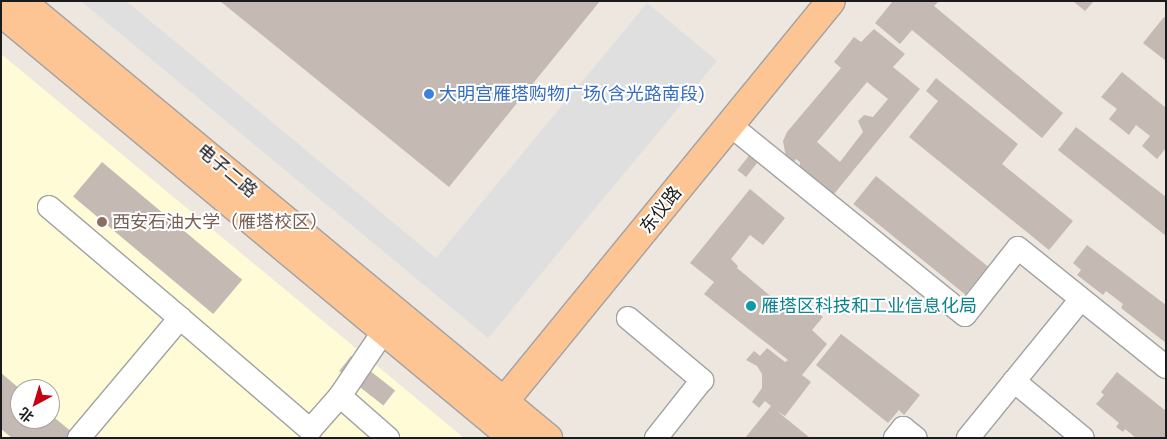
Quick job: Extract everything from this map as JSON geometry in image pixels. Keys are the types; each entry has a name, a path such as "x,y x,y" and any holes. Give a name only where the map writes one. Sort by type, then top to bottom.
{"main road":[{"name":"电子二路","path":"21,1 491,404 513,438"},
{"name":"东仪路","path":"491,404 806,1"},
{"name":"东仪路","path":"491,404 730,125 831,1"},
{"name":"电子二路","path":"1,12 385,329 491,404 548,438"}],"street":[{"path":"730,125 965,316 1018,248 1166,367"},
{"path":"49,207 310,430 340,396 385,329"},
{"path":"968,438 1082,299"},
{"path":"79,438 180,318"},
{"path":"628,318 702,380 656,438"},
{"path":"1014,381 1083,438"},
{"path":"340,396 388,438"},
{"path":"895,438 903,428 916,438"}],"shaded area":[{"path":"81,1 126,1 436,258 647,3 717,61 488,338"},
{"name":"西安石油大学（雁塔校区）","path":"1,54 464,438 1,438"}],"building":[{"name":"大明宫雁塔购物广场(含光路南段)","path":"220,1 600,1 449,187"},
{"path":"893,1 939,1 934,6 1063,113 1042,138 912,30 900,44 875,23"},
{"path":"1073,1 1094,1 1085,11"},
{"path":"1164,17 1166,19 1166,61 1143,43"},
{"path":"874,29 905,54 893,67 920,89 834,194 800,167 800,162 796,159 793,163 786,157 783,141 787,132 841,68 834,62 854,37 861,42","holes":["867,82 888,99 873,117 864,115 858,121 863,132 840,162 817,142"]},
{"path":"1122,72 1166,108 1166,148 1157,159 1142,146 1150,136 1136,125 1129,135 1109,119 1117,109 1101,97"},
{"path":"936,78 1018,144 1002,164 1073,221 1049,250 909,137 938,101 926,91"},
{"path":"1076,127 1166,197 1166,236 1058,150"},
{"path":"751,153 760,160 746,177 737,170"},
{"path":"102,162 242,280 213,314 73,196"},
{"path":"876,176 988,267 965,295 853,204"},
{"name":"雁塔区科技和工业信息化局","path":"750,189 785,218 763,245 750,235 731,259 738,266 737,268 792,314 804,301 823,317 812,330 827,344 802,375 811,382 785,416 777,411 810,438 745,438 771,406 765,401 759,408 752,402 762,388 762,374 757,366 746,360 754,351 760,356 767,348 785,362 788,360 704,294 714,282 690,263"},
{"path":"1087,245 1166,305 1166,343 1121,308 1123,304 1106,291 1103,295 1077,275 1081,270 1073,263"},
{"path":"841,334 920,395 904,415 899,410 888,423 816,365"},
{"path":"351,356 395,390 383,405 339,371"},
{"path":"1117,372 1166,411 1166,438 1136,438 1125,429 1123,432 1116,427 1119,423 1096,404 1104,395 1101,392"},
{"path":"1,373 10,381 10,429 60,429 60,422 79,438 12,438 1,429"}],"place":[{"name":"大明宫雁塔购物广场(含光路南段)","path":"429,94"},
{"name":"西安石油大学（雁塔校区）","path":"102,222"},
{"name":"雁塔区科技和工业信息化局","path":"751,306"}]}
